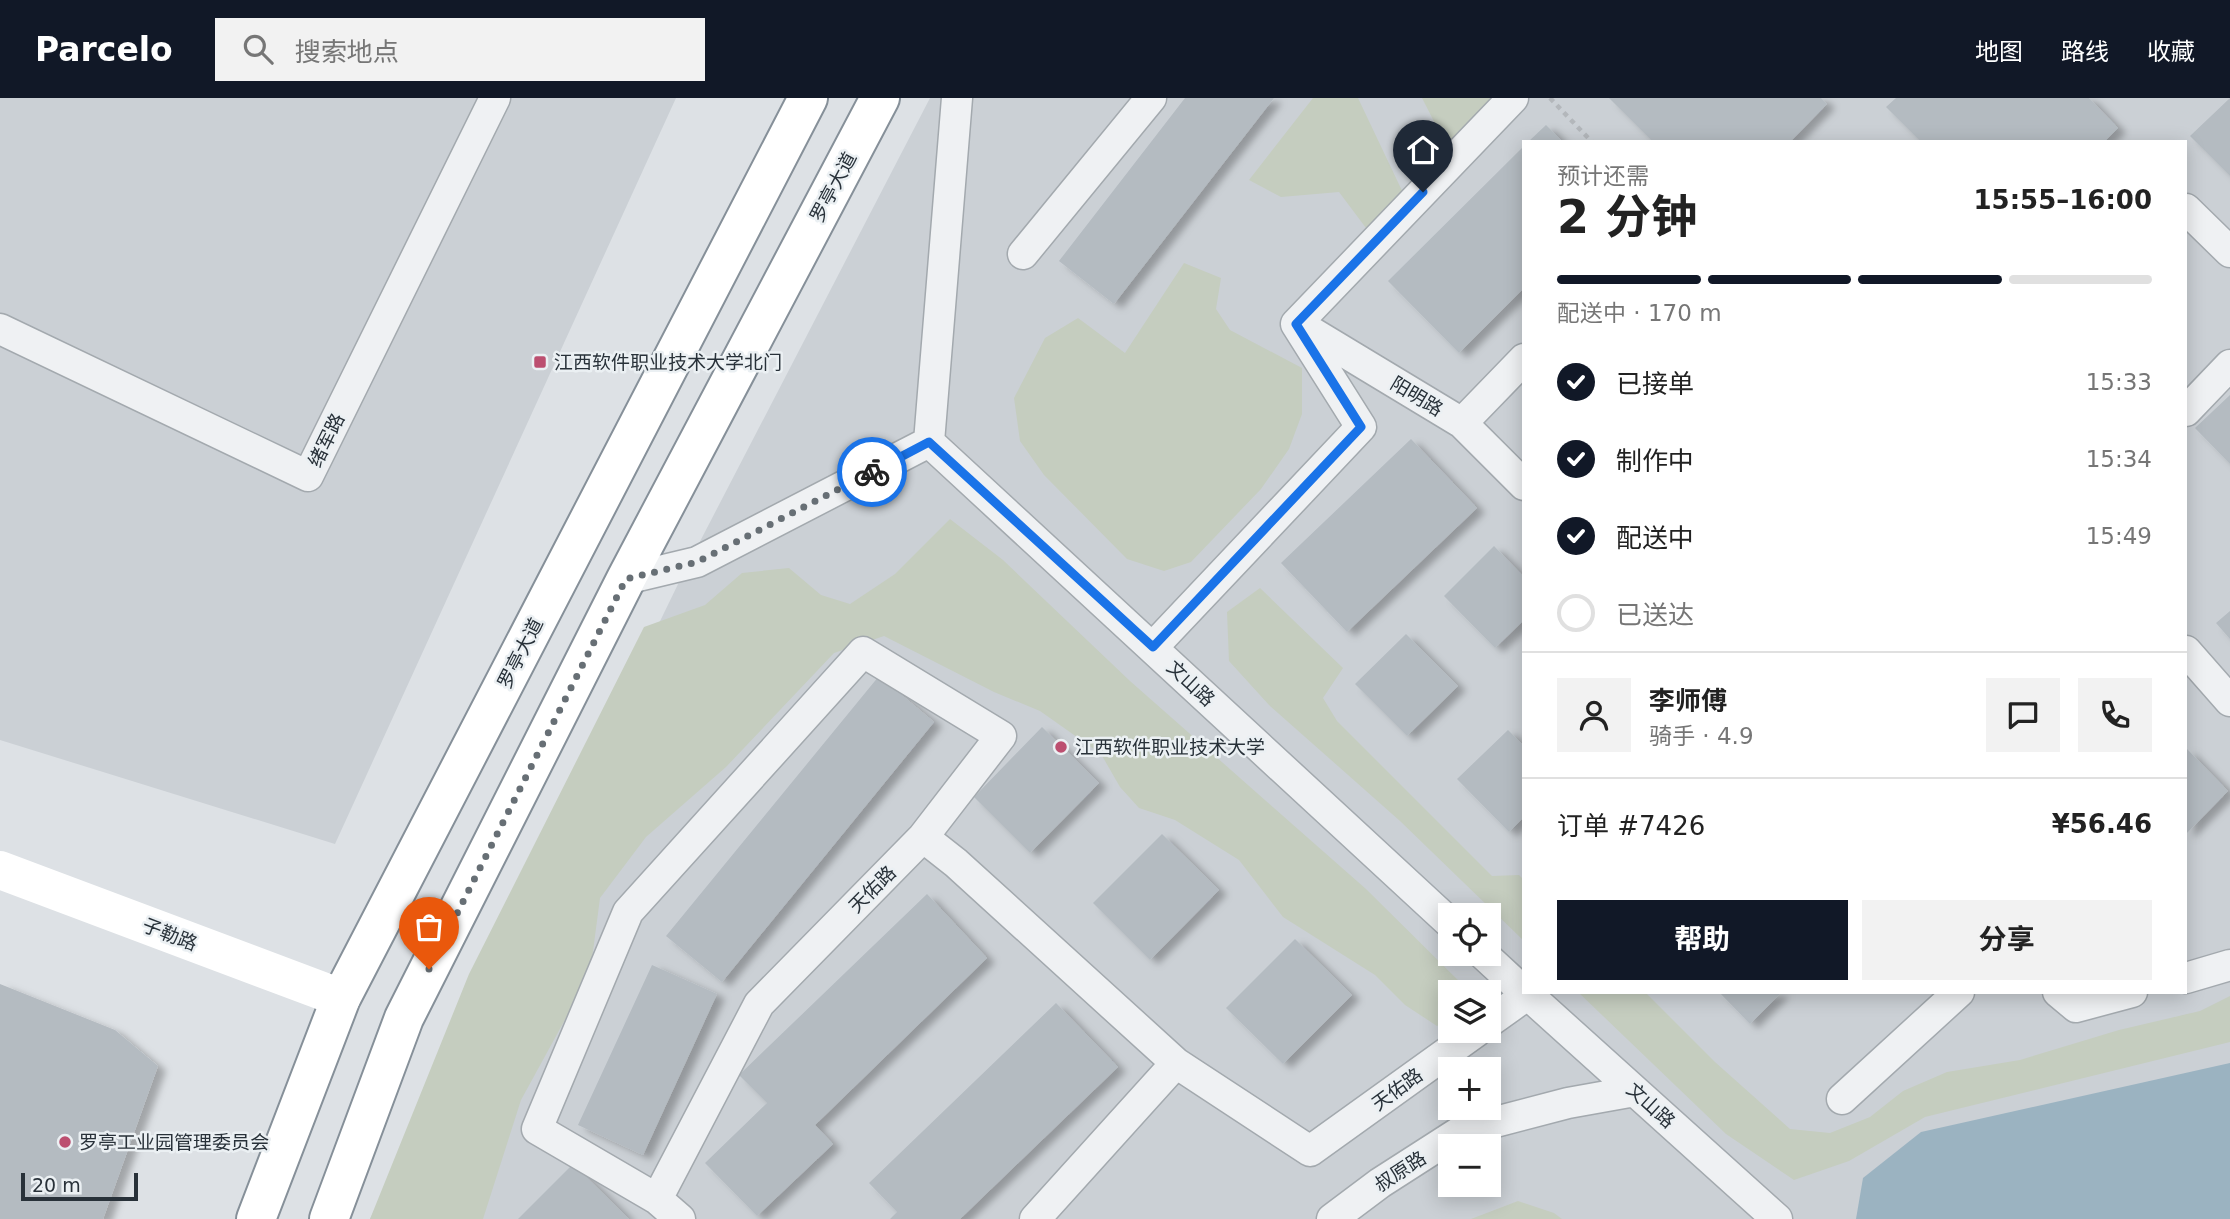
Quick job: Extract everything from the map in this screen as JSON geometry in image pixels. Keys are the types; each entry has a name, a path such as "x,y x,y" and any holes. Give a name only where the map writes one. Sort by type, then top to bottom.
{"main road":[{"name":"罗亭大道","path":"256,1219 341,998 808,98"},
{"name":"罗亭大道","path":"329,1219 404,1018 626,579 880,98"},
{"name":"子勒路","path":"0,870 341,998"}],"street":[{"name":"绪军路","path":"0,329 308,476 495,98"},
{"path":"626,579 697,562 929,442 957,98"},
{"path":"1023,254 1151,98"},
{"path":"1153,647 1361,427 1296,324 1513,98"},
{"path":"2187,210 2230,251"},
{"name":"阳明路","path":"1296,324 1462,423 1522,483"},
{"path":"1462,423 1522,361"},
{"path":"2187,410 2230,365"},
{"name":"文山路","path":"929,442 1438,912"},
{"path":"680,1219 657,1199 537,1129 628,912 863,652 1001,736 923,837"},
{"path":"2187,652 2230,701"},
{"name":"天佑路","path":"657,1199 759,1004 923,837 956,863 1176,1063 1311,1151 1460,1043"},
{"path":"2187,978 2230,965"},
{"name":"文山路","path":"1496,966 1522,990"},
{"path":"1501,1012 1524,994"},
{"name":"文山路","path":"1526,994 1777,1219"},
{"path":"1842,1099 1957,994"},
{"path":"2060,994 2076,1007 2125,994"},
{"path":"1035,1219 1176,1063"},
{"name":"叔原路","path":"1332,1219 1380,1183 1461,1131 1568,1103 1635,1091"}],"path":[{"path":"1550,98 1590,140"}],"shaded area":[{"path":"0,98 676,98 335,844 0,740"},
{"name":"江西软件职业技术大学","path":"930,98 2230,98 2230,1219 370,1219 680,580"}],"green space":[{"path":"1313,98 1358,98 1405,197 1369,232 1339,192 1281,197 1249,180"},
{"path":"1422,98 1493,98 1446,145"},
{"path":"1184,263 1221,278 1216,309 1230,330 1302,368 1302,414 1289,449 1261,489 1191,562 1164,571 1127,559 1044,475 1020,441 1014,398 1045,338 1078,318 1125,353"},
{"path":"950,519 1003,560 1130,681 1366,889 1438,960 1438,966 1444,966 1458,980 1438,980 1438,1025 1405,1005 1375,975 1283,917 1239,860 1175,820 1139,808 1120,787 1101,754 1040,711 994,692 884,636 834,653 726,767 646,837 600,898 590,974 521,1100 483,1219 370,1219 469,974 644,627 705,605 742,573 789,568 821,595 850,604 895,574"},
{"path":"1260,588 1343,668 1323,698 1337,721 1492,876 1519,875 1522,878 1522,939 1501,919 1501,903 1485,903 1400,821 1269,705 1229,661 1227,612"},
{"path":"1580,994 1647,994 1715,1062 1790,1129 1830,1133 1870,1117 1903,1091 1947,1072 2020,1060 2119,1030 2200,1011 2230,996 2230,1042 1925,1117 1849,1161 1794,1180 1726,1134"},
{"path":"1518,1201 1554,1213 1562,1219 1471,1219"}],"water":[{"path":"2230,1063 2230,1219 1856,1219 1863,1178 1921,1132"}],"building":[{"path":"1185,98 1274,98 1114,304 1059,261"},
{"path":"1609,98 1821,98 1827,104 1792,140 1651,140"},
{"path":"1896,98 2089,98 2118,128 2106,140 1919,140 1886,107"},
{"path":"2230,98 2230,176 2190,136"},
{"path":"1546,125 1561,140 1530,140"},
{"path":"1522,148 1522,290 1459,353 1388,281"},
{"path":"2230,395 2230,464 2195,428"},
{"path":"1411,439 1477,508 1347,632 1281,563"},
{"path":"1494,546 1522,575 1522,622 1495,648 1444,596"},
{"path":"2230,611 2230,639 2216,623"},
{"path":"1406,634 1458,686 1407,736 1355,684"},
{"path":"879,676 934,722 722,982 666,936"},
{"path":"1042,727 1099,783 1030,853 974,797"},
{"path":"1508,730 1522,744 1522,819 1509,832 1457,779"},
{"path":"2187,749 2228,791 2187,833"},
{"path":"1162,834 1219,890 1150,960 1093,903"},
{"path":"927,894 987,958 815,1125 833,1144 757,1216 705,1163 767,1103 739,1075"},
{"path":"1295,939 1352,995 1283,1064 1226,1008"},
{"path":"652,965 717,994 643,1155 578,1125"},
{"name":"罗亭工业园管理委员会","path":"0,984 115,1030 158,1066 103,1219 0,1219"},
{"path":"1721,994 1780,994 1750,1024"},
{"path":"1056,1003 1118,1067 960,1219 890,1219 897,1212 869,1183"},
{"path":"573,1164 629,1219 518,1219"}],"way so far":[{"path":"429,969 626,579 697,562 872,472"}],"place":[{"name":"江西软件职业技术大学北门","path":"540,362"},
{"name":"江西软件职业技术大学","path":"1061,747"},
{"name":"罗亭工业园管理委员会","path":"65,1142"}],"route":[{"path":"872,472 929,442 1153,647 1361,427 1296,324 1423,192"}]}
